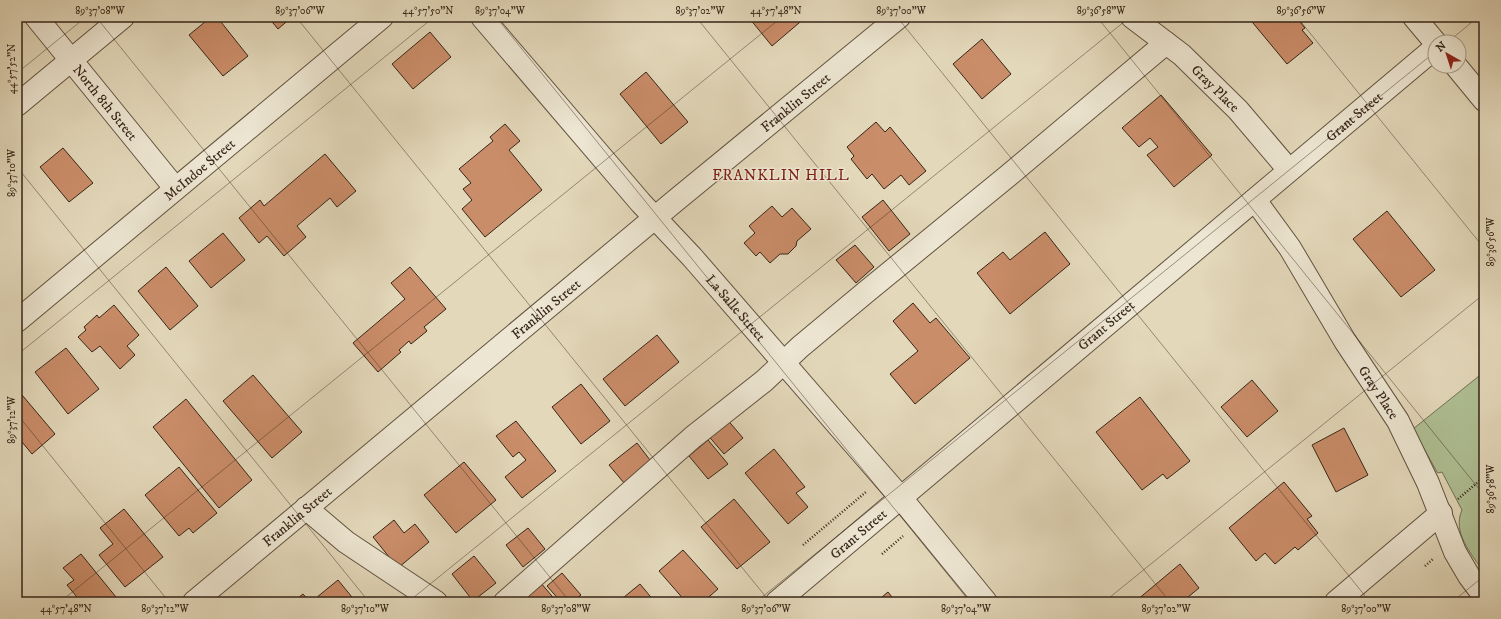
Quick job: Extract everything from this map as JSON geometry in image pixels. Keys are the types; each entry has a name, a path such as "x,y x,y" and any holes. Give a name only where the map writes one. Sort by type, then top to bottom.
{"street":[{"name":"North 8th Street","path":"36,17 175,188"},
{"path":"17,105 123,17"},
{"name":"McIndoe Street","path":"17,321 382,17"},
{"name":"La Salle Street","path":"482,17 635,196 692,257 901,498 986,602"},
{"name":"Franklin Street","path":"194,602 656,217 899,17"},
{"name":"Gray Place","path":"1132,17 1182,55 1238,110 1289,170"},
{"path":"1414,17 1428,34"},
{"path":"505,602 668,458 764,381 800,347 1009,175 1166,43"},
{"name":"Grant Street","path":"777,602 1427,55"},
{"path":"1463,74 1484,100"},
{"name":"Gray Place","path":"1255,200 1290,248 1345,341 1398,421 1419,463 1449,506 1455,552 1484,596"},
{"path":"1336,602 1449,506"},
{"path":"306,508 346,542 436,602"}],"path":[{"path":"1449,506 1484,477"},
{"path":"802,545 871,488"},
{"path":"882,554 905,534"}],"green space":[{"path":"1484,372 1484,572 1461,535 1459,526 1462,510 1442,472 1437,472 1413,429"}],"building":[{"path":"211,17 217,17 248,56 223,76 189,35"},
{"path":"268,17 292,17 278,29"},
{"path":"753,17 806,17 772,46 750,19"},
{"path":"1248,17 1296,17 1305,28 1302,30 1313,43 1287,64"},
{"path":"430,32 451,57 413,89 392,64"},
{"path":"982,39 1011,74 982,99 953,64"},
{"path":"646,72 688,122 661,144 620,94"},
{"path":"1161,95 1212,155 1174,187 1147,155 1158,147 1150,138 1139,147 1122,128"},
{"path":"876,122 885,132 890,127 926,171 909,185 901,175 884,189 872,174 867,179 851,159 854,156 847,147"},
{"path":"505,124 520,141 509,150 542,190 485,237 462,209 472,200 463,189 471,183 459,169 493,141 490,137"},
{"path":"63,148 93,183 69,202 40,167"},
{"path":"325,154 356,191 337,207 330,198 297,226 306,237 284,256 267,236 259,243 239,218 260,200 264,206"},
{"path":"883,200 910,234 889,251 862,217"},
{"path":"772,206 782,217 792,208 811,229 797,241 796,246 788,254 780,254 770,263 760,252 756,256 744,243 755,233 749,226"},
{"path":"1387,211 1435,270 1401,297 1353,239"},
{"path":"1045,232 1070,264 1010,314 977,273 1003,252 1010,260"},
{"path":"223,233 245,260 211,288 189,261"},
{"path":"855,245 874,267 856,283 836,260"},
{"path":"166,267 198,306 170,330 138,291"},
{"path":"410,267 446,309 424,327 427,331 411,344 409,341 399,350 401,352 378,372 353,343 405,299 391,283"},
{"path":"913,303 930,323 936,318 970,358 915,404 890,374 918,351 893,321"},
{"path":"114,305 139,335 127,346 135,355 120,369 100,346 92,352 78,337 86,330 84,327 97,315 99,318"},
{"path":"657,335 679,362 625,406 603,379"},
{"path":"66,348 99,389 68,414 35,372"},
{"path":"253,375 302,432 272,458 223,401"},
{"path":"1252,380 1278,411 1247,437 1221,407"},
{"path":"581,384 610,421 581,444 552,407"},
{"path":"17,389 55,434 32,454 17,436"},
{"path":"1140,397 1190,461 1167,479 1163,474 1142,490 1096,432"},
{"path":"186,399 252,480 219,508 153,427"},
{"path":"725,417 743,438 724,454 706,433"},
{"path":"516,421 556,471 522,498 505,477 526,460 519,452 513,457 496,436"},
{"path":"1344,428 1368,475 1336,492 1312,445"},
{"path":"708,440 728,464 708,479 689,456"},
{"path":"637,443 650,460 624,483 609,465"},
{"path":"774,449 805,487 796,493 808,507 788,524 745,473"},
{"path":"464,462 496,500 456,533 424,495"},
{"path":"179,467 217,513 193,533 189,528 179,536 145,495"},
{"path":"1284,482 1312,516 1307,519 1318,533 1298,550 1295,547 1275,564 1265,553 1256,561 1229,528"},
{"path":"734,499 770,542 737,569 701,527"},
{"path":"124,509 163,557 125,587 99,555 113,544 100,528"},
{"path":"394,520 404,533 415,524 429,542 398,568 373,537"},
{"path":"528,528 545,549 523,567 506,545"},
{"path":"683,550 718,589 703,602 686,602 659,571"},
{"path":"81,554 120,602 81,602 67,585 74,580 63,568"},
{"path":"474,556 496,583 473,601 452,574"},
{"path":"1180,564 1199,588 1182,602 1139,602 1137,600"},
{"path":"562,573 581,595 572,602 561,602 547,586"},
{"path":"338,580 356,602 311,602"},
{"path":"540,582 557,602 516,602"},
{"path":"640,584 655,602 618,602"},
{"path":"888,592 896,602 876,602"},
{"path":"303,594 310,602 293,602"}],"district":[{"name":"FRANKLIN HILL","path":"781,175"}]}
